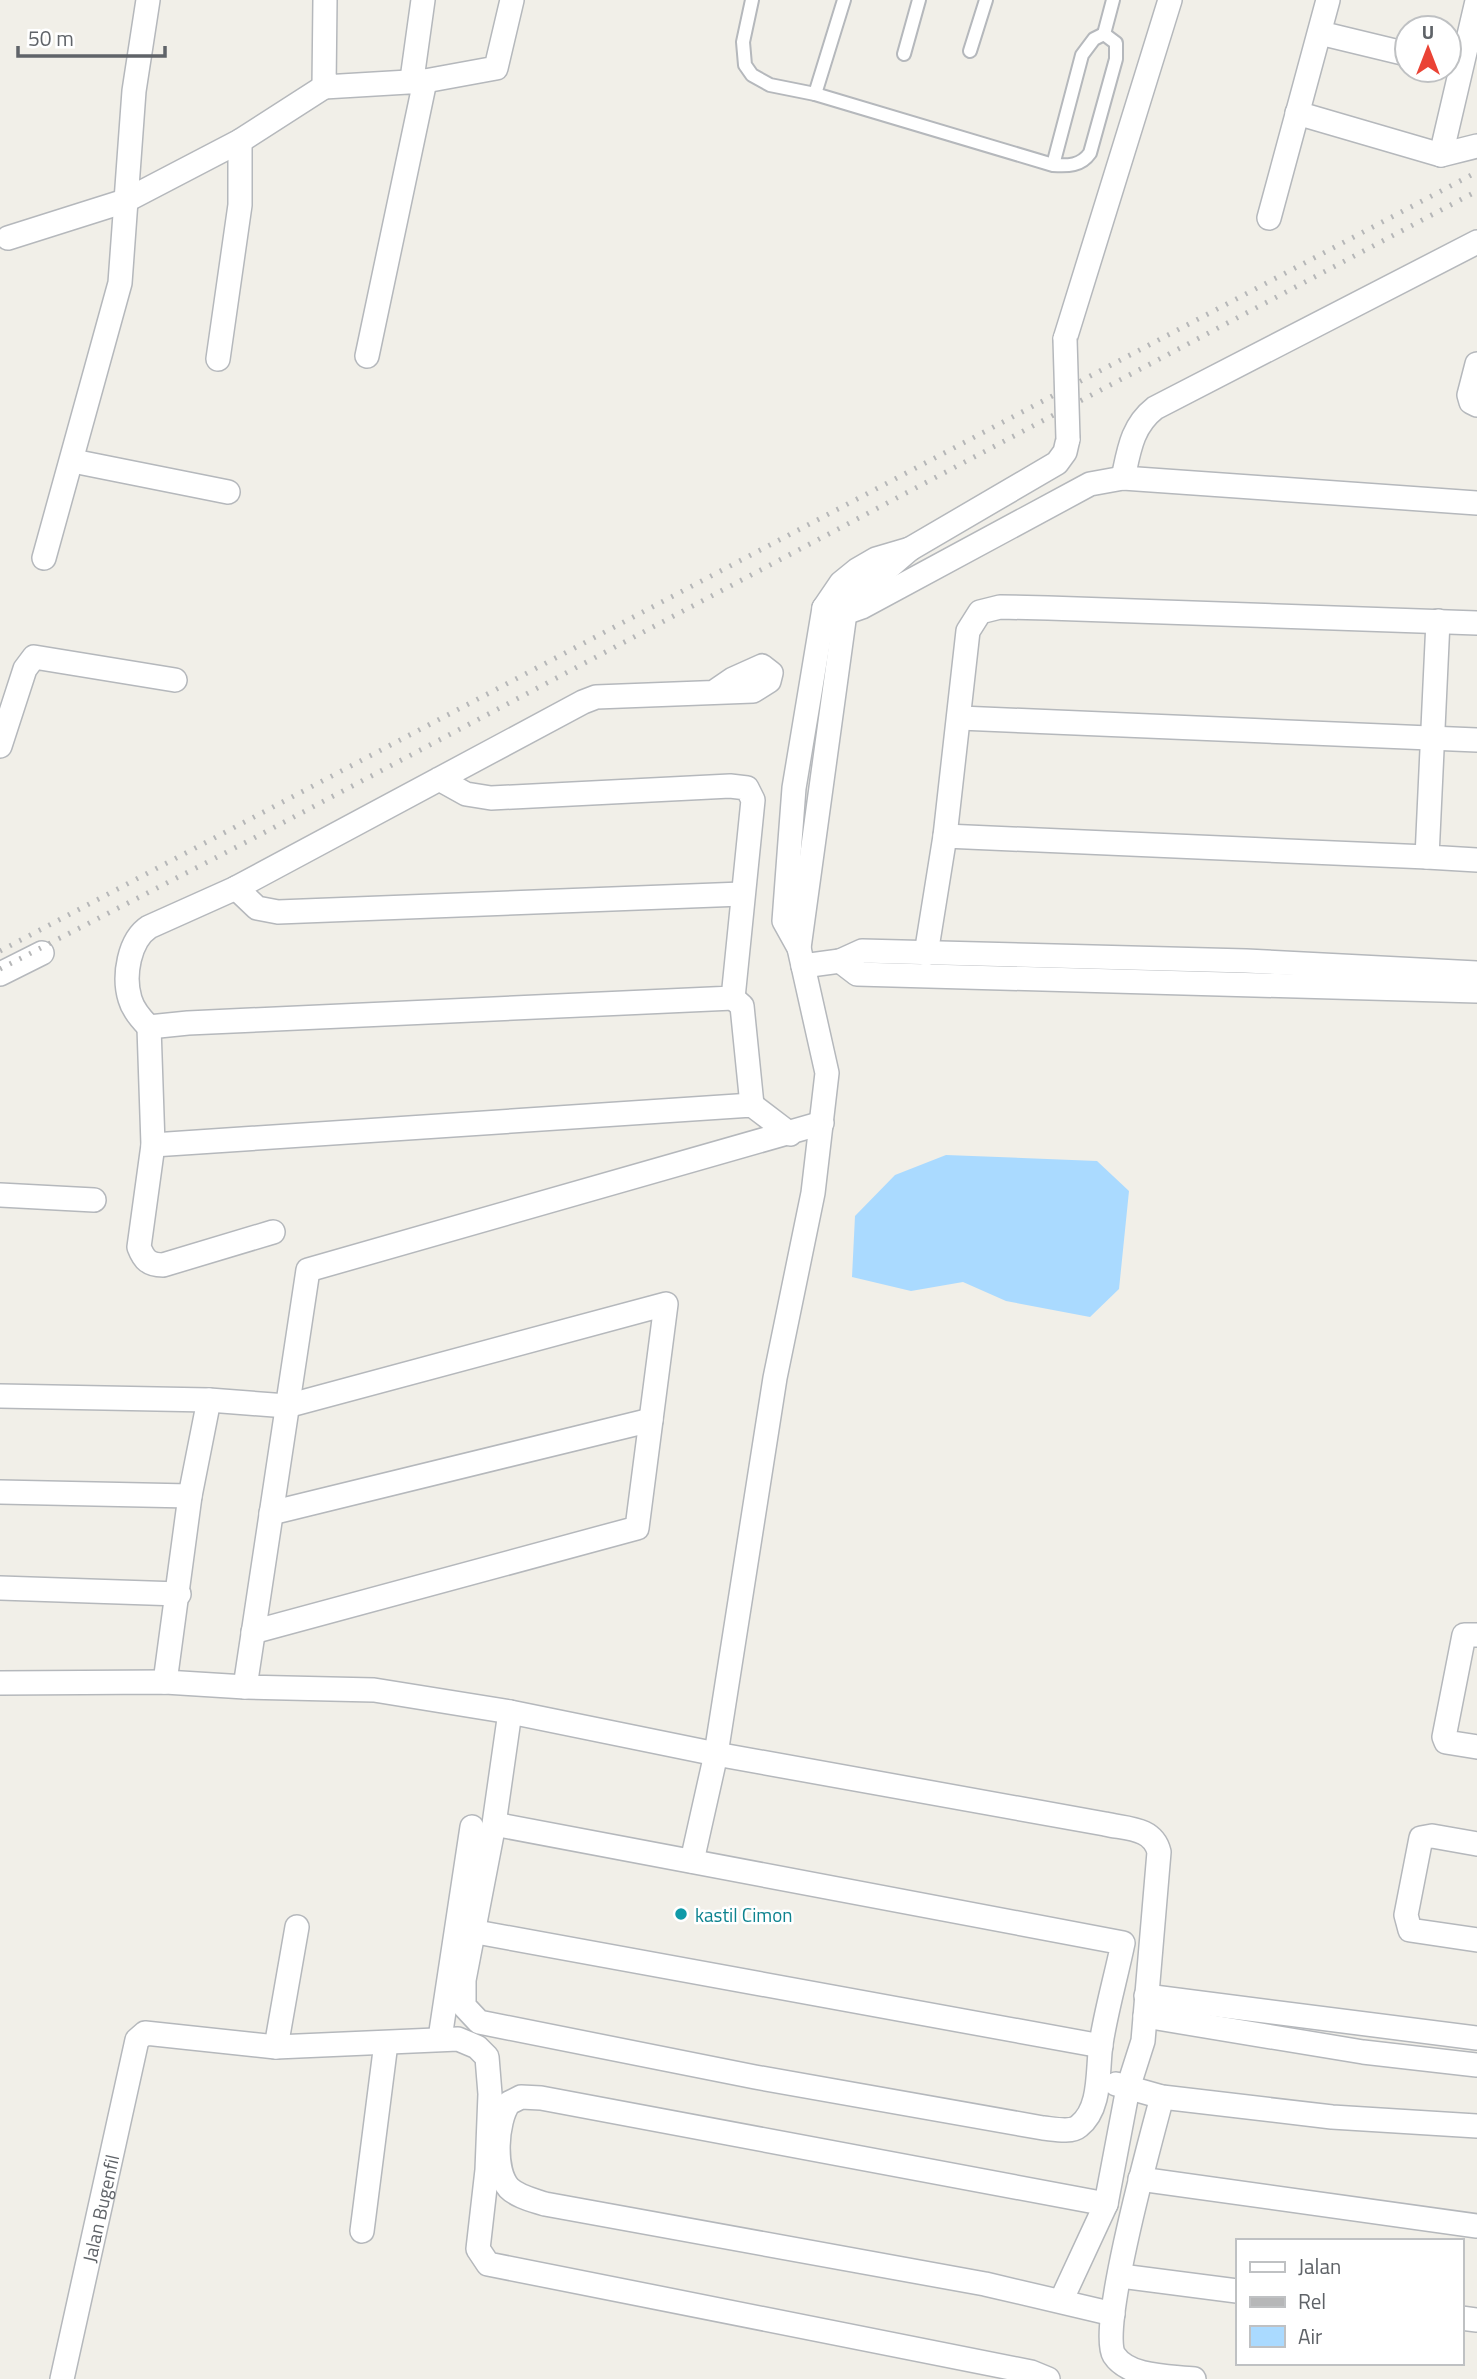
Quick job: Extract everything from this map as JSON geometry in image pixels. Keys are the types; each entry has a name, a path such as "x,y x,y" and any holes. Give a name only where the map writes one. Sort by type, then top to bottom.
{"street":[{"path":"44,558 54,517 73,461 120,283 134,91 148,0"},
{"path":"324,87 325,0"},
{"path":"367,356 418,80 423,0"},
{"path":"8,238 125,201 240,141 324,87 418,80 496,68 512,0"},
{"path":"692,1861 716,1754 775,1378 813,1194 822,1123 827,1073 801,957 784,921 794,788 841,583 865,576 876,559 910,550 1041,473 1065,452 1068,439 1065,339 1170,0"},
{"path":"1269,218 1328,0"},
{"path":"1463,40 1477,1"},
{"path":"1320,33 1393,51"},
{"path":"1441,155 1451,84"},
{"path":"1297,113 1441,155 1477,146"},
{"path":"218,359 240,205 240,141"},
{"path":"1123,478 1132,436 1141,418 1155,408 1477,242"},
{"path":"1477,364 1469,399 1477,405"},
{"path":"73,461 228,492"},
{"path":"835,611 862,607 1090,484 1123,478 1477,503"},
{"path":"926,954 960,718 968,631 975,617 988,608 1477,623"},
{"path":"801,957 823,788 835,611"},
{"path":"1427,858 1438,621"},
{"path":"0,746 9,691 34,657 175,680"},
{"path":"273,1232 163,1265 149,1263 139,1247 153,1145 149,1027 138,1016 128,989 134,943 138,934 236,888 596,697 714,692"},
{"path":"960,718 1477,740"},
{"path":"439,779 466,794 491,799 742,786 750,790 752,800 733,998"},
{"path":"794,788 823,788"},
{"path":"944,836 1477,860"},
{"path":"236,888 257,908 278,912 741,894"},
{"path":"801,957 840,961 862,951 926,954 1037,968 1477,991"},
{"path":"0,974 42,953"},
{"path":"840,961 857,974 1246,961 1477,973"},
{"path":"149,1027 733,998 742,1006 752,1105"},
{"path":"153,1145 752,1105 790,1134"},
{"path":"245,1687 308,1270 822,1123"},
{"path":"0,1195 94,1200"},
{"path":"0,1396 209,1400 287,1405 666,1304 637,1528 253,1633"},
{"path":"165,1682 179,1594 190,1496 209,1400"},
{"path":"271,1514 651,1420"},
{"path":"0,1492 190,1496"},
{"path":"0,1588 179,1594"},
{"path":"1477,1635 1464,1635 1444,1737 1446,1742 1477,1747"},
{"path":"0,1684 165,1682 374,1690 510,1712 716,1754 1147,1833 1156,1840 1159,1852 1143,2041 1128,2088 1106,2204 1061,2301"},
{"path":"440,2038 483,1826 510,1712"},
{"path":"483,1826 692,1861 1123,1944 1101,2046 1100,2078 1088,2118 1077,2128 1043,2128 479,2022 464,2006 464,1980 483,1826"},
{"path":"1477,1844 1432,1836 1421,1838 1406,1915 1407,1926 1412,1930 1477,1940"},
{"path":"297,1927 276,2047 440,2038 458,2039 477,2047 487,2057 490,2094 487,2170 478,2249 488,2264 954,2368 1048,2379"},
{"path":"471,1931 1101,2046"},
{"path":"1145,2006 1367,2025 1477,2038"},
{"path":"1145,2006 1350,2050 1477,2065"},
{"path":"1350,2050 1367,2025"},
{"path":"1367,2025 1375,2054"},
{"name":"Jalan Bugenfil","path":"62,2379 139,2036 146,2033 276,2047"},
{"path":"362,2231 386,2043"},
{"path":"1100,2078 1162,2097 1332,2117 1477,2126"},
{"path":"1106,2204 541,2098 521,2097 506,2106 499,2153 501,2172 510,2190 545,2204 1061,2301 1112,2314"},
{"path":"1162,2097 1140,2179 1112,2314 1111,2345 1113,2353 1120,2361 1146,2373 1194,2379"},
{"path":"1140,2179 1477,2226"},
{"path":"1121,2276 1236,2291"}],"lane":[{"path":"752,0 743,42 745,65 752,75 770,85 815,94 979,146 1053,165 1075,165 1085,160 1090,153 1116,59 1116,43 1104,34"},
{"path":"815,94 844,0"},
{"path":"904,54 919,0"},
{"path":"970,51 986,0"},
{"path":"1053,165 1082,55 1094,39 1104,34 1113,0"}],"water":[{"path":"946,1155 1097,1161 1129,1191 1119,1289 1090,1317 1006,1301 963,1282 911,1291 852,1277 855,1216 895,1175"}],"railway":[{"path":"0,951 1477,172"},
{"path":"0,969 254,838 1477,191"}],"place":[{"name":"kastil Cimon","path":"681,1914"}]}
